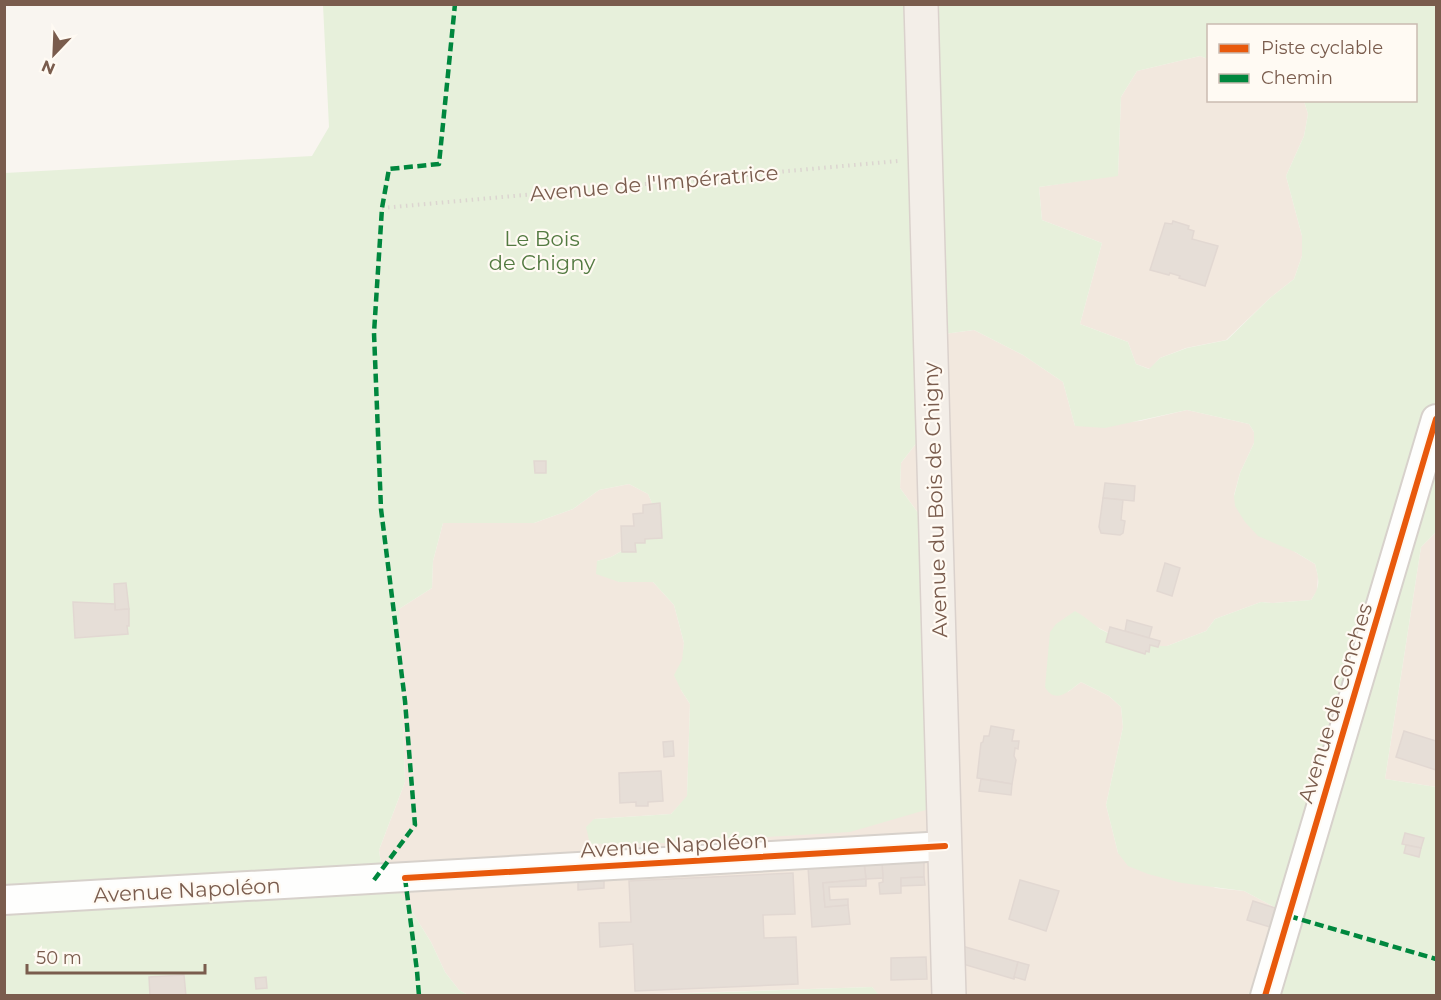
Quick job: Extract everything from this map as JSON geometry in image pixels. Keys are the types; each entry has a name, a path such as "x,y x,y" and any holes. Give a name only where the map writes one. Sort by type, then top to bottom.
{"main road":[{"name":"Avenue du Bois de Chigny","path":"921,4 948,996"}],"street":[{"name":"Avenue de Conches","path":"1265,996 1436,422"},
{"name":"Avenue Napoléon","path":"4,900 945,846"}],"shaded area":[{"path":"1200,56 1207,59 1207,102 1304,102 1308,114 1304,136 1286,176 1302,236 1302,256 1294,279 1270,298 1226,340 1186,348 1160,358 1150,369 1136,364 1128,342 1080,324 1102,243 1042,220 1039,187 1118,175 1121,97 1137,71"},
{"path":"974,330 1023,355 1063,382 1075,426 1140,421 1187,410 1249,424 1254,432 1254,443 1240,473 1234,495 1295,552 1315,564 1318,576 1317,591 1311,600 1261,602 1215,619 1206,631 1167,646 1134,646 1093,625 1068,692 1081,682 1109,696 1121,707 1123,727 1106,805 1118,853 1216,888 1244,891 1278,909 1278,937 1248,995 879,996 872,987 622,995 468,995 459,990 445,972 431,942 399,891 382,871 379,850 405,782 399,609 432,588 433,561 443,523 534,523 573,509 599,490 629,484 648,494 658,516 645,538 611,557 597,561 619,582 653,582 674,605 684,643 681,690 690,704 687,797 671,814 594,819 664,843 921,517 900,488 901,463 925,432 944,334"},
{"path":"1436,532 1436,787 1385,779 1421,547"}],"green space":[{"name":"Le Bois de Chigny","path":"323,5 1436,5 1436,532 1421,547 1385,779 1436,787 1436,995 1248,995 1278,937 1278,909 1244,891 1182,883 1148,874 1128,866 1118,853 1106,805 1123,727 1121,707 1109,696 1081,682 1062,695 1053,695 1049,692 1045,687 1050,632 1056,624 1075,611 1100,629 1134,646 1167,646 1206,631 1215,619 1261,602 1311,600 1318,583 1315,564 1295,552 1258,536 1235,506 1234,496 1240,473 1254,443 1254,432 1249,424 1187,410 1105,428 1075,426 1063,382 1023,355 974,330 944,334 925,432 901,463 900,488 921,517 936,807 850,832 664,843 590,844 586,827 594,819 671,814 687,796 690,704 674,675 682,660 684,643 674,605 653,582 619,582 596,574 597,561 611,557 645,538 658,517 648,494 629,484 599,490 573,509 534,523 443,523 433,561 432,588 399,609 405,782 379,850 382,871 399,891 431,942 445,972 459,990 468,995 5,996 5,173 312,156 329,127","holes":["1207,24 1417,24 1417,102 1304,102 1308,114 1304,136 1286,176 1302,236 1302,256 1294,279 1270,298 1227,340 1187,348 1160,358 1149,369 1136,364 1128,342 1080,324 1102,243 1042,220 1039,187 1118,176 1121,97 1137,71 1200,56 1207,59"]},
{"path":"872,987 879,995 638,995"}],"building":[{"path":"1173,221 1189,226 1188,229 1194,231 1192,239 1218,246 1205,286 1170,273 1169,275 1150,270 1165,223 1172,224"},
{"path":"534,461 546,461 546,473 535,473"},
{"path":"1105,483 1135,486 1134,501 1103,498"},
{"path":"1103,498 1123,500 1121,520 1125,521 1123,533 1120,535 1101,533 1099,527"},
{"path":"660,503 662,538 645,539 645,543 635,543 636,552 622,552 621,526 634,526 633,514 643,513 643,505"},
{"path":"1165,563 1180,568 1172,596 1157,591"},
{"path":"126,583 129,609 115,610 114,584"},
{"path":"73,602 115,604 115,610 129,609 128,634 75,638"},
{"path":"1127,620 1152,627 1149,638 1125,631"},
{"path":"1110,627 1160,641 1158,647 1150,645 1149,652 1146,651 1145,654 1106,642"},
{"path":"991,726 1014,730 1012,741 1019,741 1018,749 1015,748 1016,760 1012,784 977,778 981,743 984,736 989,736"},
{"path":"1404,731 1436,741 1436,770 1396,757"},
{"path":"673,741 674,756 664,757 663,742"},
{"path":"661,771 663,801 648,802 648,806 636,806 636,802 620,803 619,773"},
{"path":"981,779 1012,784 1011,795 979,791"},
{"path":"1405,833 1424,838 1421,848 1402,844"},
{"path":"1406,845 1421,848 1419,857 1404,853"},
{"path":"924,859 924,877 901,878 901,893 880,894 879,883 883,882 882,862"},
{"path":"882,862 883,878 866,879 864,863"},
{"path":"864,863 866,879 823,883 825,907 848,905 850,924 812,927 808,867"},
{"path":"793,873 795,914 763,915 764,938 796,937 798,984 635,991 633,944 600,947 599,923 631,922 629,881"},
{"path":"924,877 925,885 901,886 901,878"},
{"path":"604,879 604,888 578,890 578,880"},
{"path":"866,879 866,886 829,887 830,900 848,899 848,905 825,907 823,883"},
{"path":"1020,880 1059,891 1046,931 1009,919"},
{"path":"1253,901 1275,908 1270,927 1247,920"},
{"path":"955,944 1018,962 1014,979 956,962"},
{"path":"926,957 927,979 891,980 891,958"},
{"path":"1018,962 1029,965 1025,980 1014,977"},
{"path":"184,975 186,996 150,996 149,977"},
{"path":"266,977 267,988 256,989 255,978"}],"marked path":[{"path":"374,880 415,825 405,701 381,509 374,333 382,208 389,169 439,164 455,4"},
{"path":"405,878 419,996"},
{"path":"1289,916 1436,959"}],"cycle path":[{"path":"1265,996 1436,419"},
{"path":"405,878 945,846"}]}
